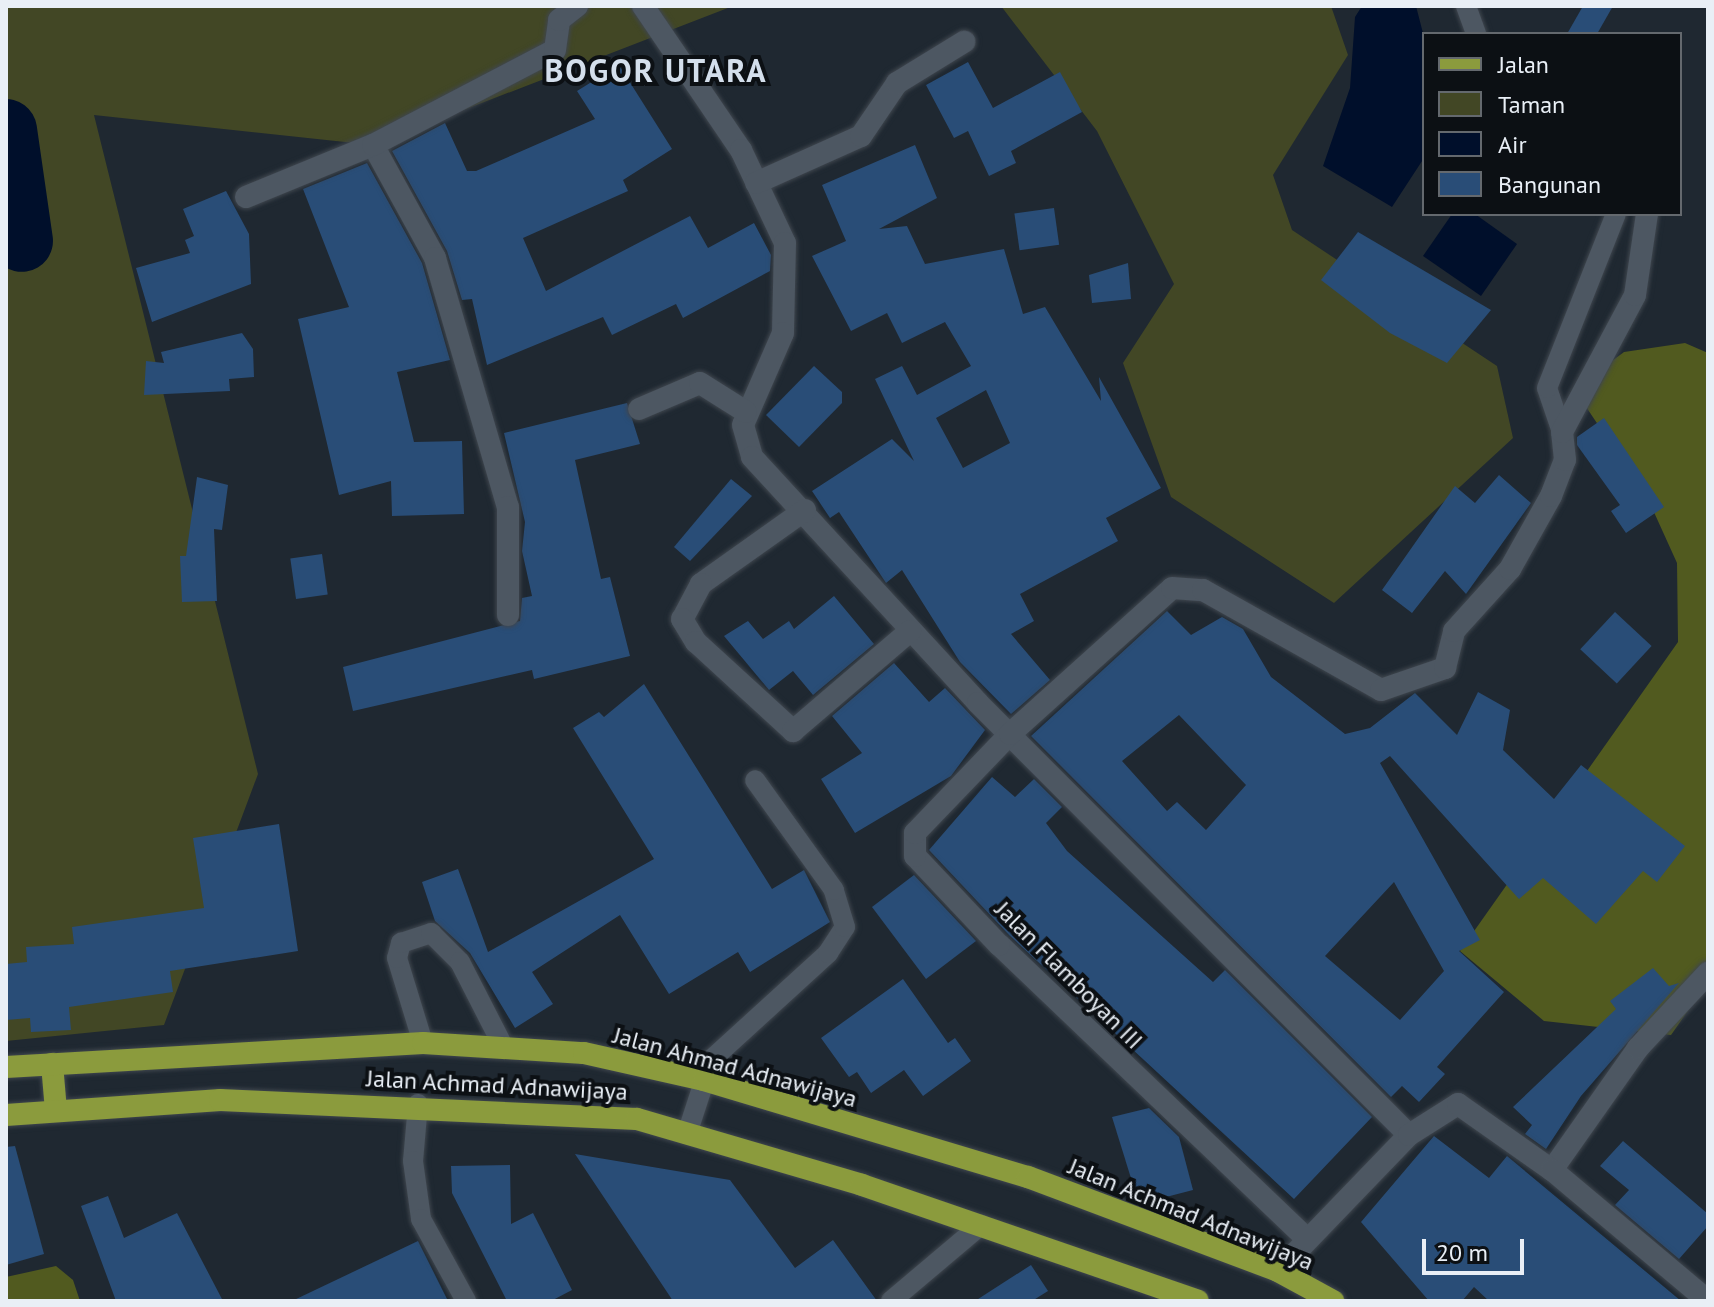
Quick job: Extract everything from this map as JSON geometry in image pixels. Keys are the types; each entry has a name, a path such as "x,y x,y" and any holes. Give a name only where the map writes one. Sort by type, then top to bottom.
{"main road":[{"name":"Jalan Ahmad Adnawijaya","path":"423,1043 584,1053 704,1080 1028,1177"},
{"name":"Jalan Achmad Adnawijaya","path":"6,1067 423,1043"},
{"path":"52,1064 56,1111"},
{"name":"Jalan Achmad Adnawijaya","path":"6,1115 220,1100 418,1104 637,1119 981,1225 1198,1301"},
{"name":"Jalan Achmad Adnawijaya","path":"1028,1177 1278,1271 1333,1301"}],"street":[{"path":"246,197 373,145 555,50 559,20 577,6"},
{"path":"643,6 741,150 785,243 789,283 783,333 746,412 752,457 805,510 910,631 1409,1135"},
{"path":"756,183 861,136 897,83 964,42"},
{"path":"373,145 435,258 508,507 508,615"},
{"path":"1010,734 1162,593 1182,585 1203,590 1381,690 1445,668 1454,631 1510,569 1540,522 1565,460 1562,432 1623,328 1647,216"},
{"path":"639,409 700,383 746,412"},
{"path":"805,510 701,584 682,619 696,642 793,731 910,631"},
{"name":"Jalan Flamboyan III","path":"1010,734 922,823 915,856 1306,1238"},
{"path":"1552,1170 1638,1048 1708,973"},
{"path":"1278,1271 1306,1238 1409,1135 1458,1104 1552,1170 1708,1301"}],"lane":[{"path":"1466,6 1475,32"},
{"path":"1562,432 1547,388 1615,216"},
{"path":"687,1134 711,1060 828,953 845,927 834,890 755,780"},
{"path":"423,1043 397,958 401,943 431,933 460,962 504,1048"},
{"path":"418,1104 413,1161 421,1219 466,1301"},
{"path":"891,1301 981,1225"}],"green space":[{"path":"6,6 733,6 373,145 94,115 258,774 164,1025 6,1041"},
{"path":"1001,6 1331,6 1348,55 1273,175 1292,230 1497,366 1513,438 1334,603 1171,497 1123,363 1174,284 1097,131"},
{"path":"1685,343 1708,353 1708,982 1671,1035 1544,1021 1460,951 1678,642 1677,563 1648,499 1574,389 1624,352"},
{"path":"56,1266 73,1280 80,1301 6,1301 6,1277"}],"water":[{"path":"1362,6 1416,6 1423,32 1422,161 1392,207 1323,166 1350,88 1355,17"},
{"path":"1451,216 1478,216 1517,244 1481,296 1423,256"}],"building":[{"path":"1583,6 1613,6 1598,32 1568,32"},
{"path":"968,62 993,108 1060,72 1082,112 1011,151 1016,163 989,176 968,131 954,138 926,85"},
{"path":"619,65 672,149 623,180 628,191 523,238 546,291 690,216 708,248 754,223 771,255 770,271 683,318 676,304 612,335 603,317 487,365 472,299 462,300 447,251 392,151 445,123 467,171 476,171 595,119 577,91"},
{"path":"915,145 937,198 879,229 907,226 925,264 1004,249 1023,314 1045,307 1101,401 1099,377 1161,488 1106,518 1118,541 1020,594 1034,621 1011,634 1050,680 1011,714 960,662 902,570 886,583 839,512 830,518 812,491 892,439 914,461 875,379 902,366 917,395 971,366 945,322 902,343 887,313 851,331 812,256 846,241 822,185","holes":["986,390 1010,443 963,468 936,418"]},
{"path":"367,163 422,263 450,360 397,372 414,442 462,441 464,514 392,516 391,481 339,495 298,319 349,307 303,189"},
{"path":"226,191 249,234 251,284 152,322 136,268 190,253 185,240 194,236 183,209"},
{"path":"1054,208 1059,245 1020,250 1014,214"},
{"path":"1358,232 1491,310 1447,363 1390,333 1321,280"},
{"path":"1128,263 1131,299 1092,303 1089,275"},
{"path":"242,333 253,349 254,377 229,379 230,391 144,395 146,361 164,363 161,352"},
{"path":"814,366 842,392 842,403 799,447 766,415"},
{"path":"627,403 640,444 575,460 601,579 610,577 630,656 534,679 532,670 353,711 343,667 520,621 522,598 532,596 522,551 525,522 504,433"},
{"path":"1604,418 1664,507 1626,533 1611,511 1620,505 1577,445 1577,437"},
{"path":"1499,475 1531,503 1466,594 1445,571 1412,613 1382,590 1455,486 1475,503"},
{"path":"197,477 228,485 222,530 214,529 217,601 182,602 180,556 186,556"},
{"path":"731,479 752,496 690,561 674,547"},
{"path":"322,554 328,595 296,599 290,558"},
{"path":"834,596 874,644 813,695 793,671 769,690 724,636 748,621 763,639 789,621 794,629"},
{"path":"1167,611 1191,635 1222,617 1243,629 1271,677 1345,734 1370,728 1415,693 1457,735 1478,692 1510,710 1503,750 1554,799 1581,765 1685,846 1657,882 1643,871 1596,924 1543,878 1519,899 1390,756 1380,763 1480,940 1459,951 1504,992 1437,1067 1445,1074 1419,1102 1402,1086 1391,1097 1031,736","holes":["1179,715 1246,785 1206,830 1177,802 1167,811 1122,761","1394,882 1444,971 1400,1020 1325,956"]},
{"path":"1615,612 1652,646 1617,683 1580,649"},
{"path":"894,663 929,702 945,688 985,730 951,776 855,833 821,779 862,753 832,716"},
{"path":"644,684 772,889 804,870 830,922 750,972 738,952 669,994 620,915 532,972 553,1004 515,1028 470,953 435,921 422,882 458,869 488,952 654,859 573,728 599,712 604,717"},
{"path":"992,777 1015,797 1034,779 1062,807 1046,823 1067,851 1213,982 1225,970 1372,1117 1294,1199 1009,935 929,850"},
{"path":"279,824 298,951 170,971 173,992 69,1007 71,1030 31,1032 30,1018 6,1020 6,964 27,962 26,947 74,944 72,927 204,908 193,838"},
{"path":"914,875 976,941 926,979 872,907"},
{"path":"1653,968 1669,986 1679,983 1581,1096 1546,1149 1525,1134 1532,1125 1513,1107 1616,1009 1610,1001"},
{"path":"903,979 948,1043 955,1038 971,1061 923,1096 904,1070 871,1093 857,1072 849,1077 821,1038"},
{"path":"1149,1108 1179,1137 1193,1190 1139,1204 1112,1117"},
{"path":"1434,1136 1489,1178 1507,1156 1681,1301 1489,1301 1474,1287 1462,1301 1429,1301 1361,1222"},
{"path":"1623,1141 1708,1214 1708,1226 1679,1259 1615,1205 1629,1190 1600,1166"},
{"path":"15,1146 44,1254 6,1265 6,1147"},
{"path":"575,1154 730,1180 795,1268 833,1240 877,1301 673,1301"},
{"path":"510,1165 511,1224 533,1213 572,1290 551,1301 507,1301 452,1193 451,1166"},
{"path":"108,1196 124,1238 177,1213 223,1301 116,1301 81,1206"},
{"path":"418,1241 448,1301 292,1301"},
{"path":"1031,1265 1048,1291 1032,1301 975,1301"}],"waterway":[{"path":"6,130 22,241"}],"district":[{"name":"BOGOR UTARA","path":"656,70"}]}
